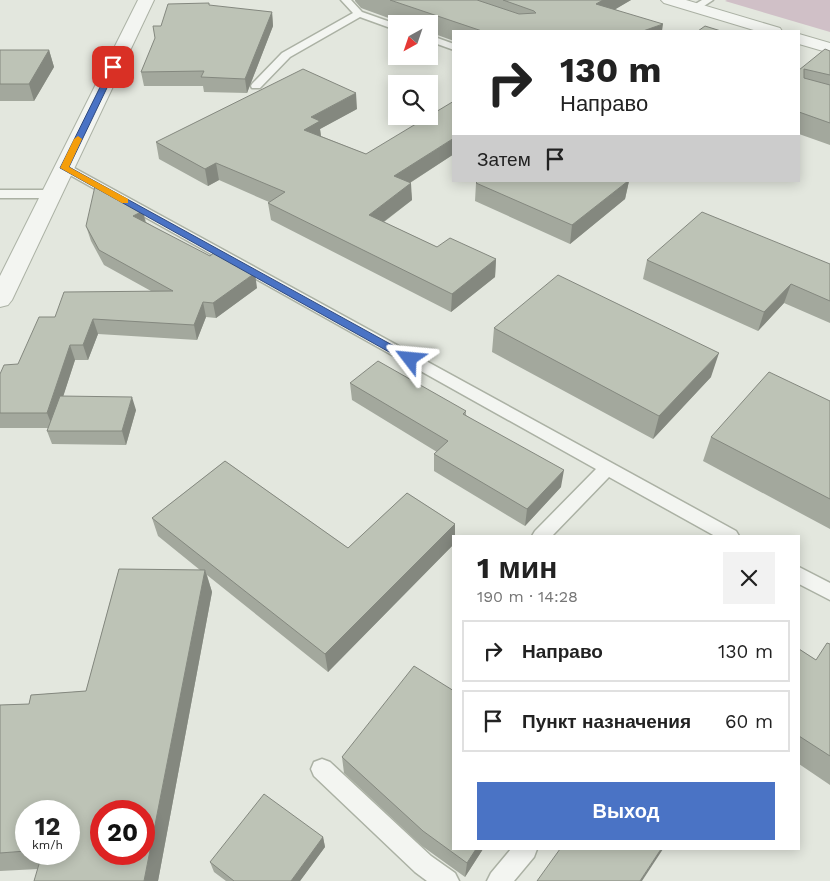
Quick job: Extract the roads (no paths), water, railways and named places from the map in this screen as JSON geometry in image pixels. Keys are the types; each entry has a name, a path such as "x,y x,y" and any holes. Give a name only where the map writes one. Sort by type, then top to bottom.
{"street":[{"path":"0,300 146,0"},
{"path":"669,0 701,4 771,30"},
{"path":"800,38 830,48"}],"lane":[{"path":"346,0 359,14 388,24"},
{"path":"256,86 286,55 359,14"},
{"path":"438,41 452,46"},
{"path":"64,168 728,535"},
{"path":"0,194 50,194"},
{"path":"542,535 607,468"},
{"path":"800,576 830,592"},
{"path":"322,769 423,864 447,881"},
{"path":"499,881 525,850"}]}
